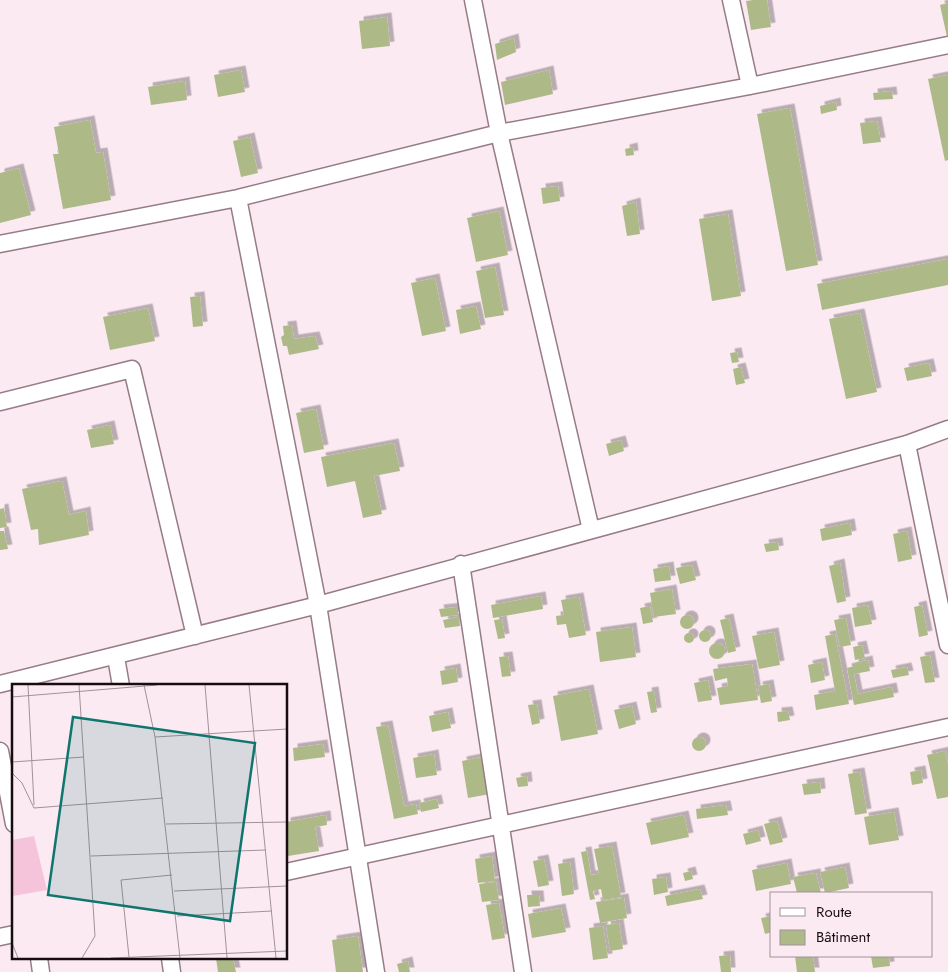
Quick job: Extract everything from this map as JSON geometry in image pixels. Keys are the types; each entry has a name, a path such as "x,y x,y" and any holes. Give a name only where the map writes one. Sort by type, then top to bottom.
{"street":[{"path":"472,0 498,133 591,530"},
{"path":"731,0 750,86"},
{"path":"0,244 238,198 498,133 750,86 948,45"},
{"path":"238,198 318,605 376,972"},
{"path":"0,402 132,369 195,636"},
{"path":"0,684 116,657 318,605 461,564 907,444 948,429"},
{"path":"907,444 948,645"},
{"path":"461,564 523,972"},
{"path":"116,657 121,684"},
{"path":"288,872 948,727"},
{"path":"0,750 12,813"}],"building":[{"path":"767,0 771,27 751,30 746,1"},
{"path":"948,3 948,37 947,37 940,5"},
{"path":"387,17 390,46 362,49 359,21"},
{"path":"514,38 516,52 497,60 495,44"},
{"path":"241,70 245,92 218,97 214,75"},
{"path":"549,70 553,94 505,105 501,82"},
{"path":"948,75 948,160 945,161 928,79"},
{"path":"185,81 187,100 151,105 148,87"},
{"path":"892,91 893,99 874,100 873,93"},
{"path":"836,102 837,110 821,114 820,106"},
{"path":"790,108 818,265 786,271 757,114"},
{"path":"90,120 96,153 103,152 111,200 63,209 53,154 59,154 54,127"},
{"path":"877,121 881,142 863,144 860,123"},
{"path":"250,137 258,173 241,177 233,141"},
{"path":"633,147 634,155 626,156 625,149"},
{"path":"19,168 31,215 0,223 0,173"},
{"path":"558,186 560,201 543,204 541,188"},
{"path":"636,202 640,234 627,236 622,206"},
{"path":"499,211 508,255 476,262 467,218"},
{"path":"728,214 741,296 712,301 699,219"},
{"path":"948,259 948,285 822,310 817,284"},
{"path":"495,267 504,315 485,318 476,271"},
{"path":"435,278 446,331 422,336 411,283"},
{"path":"200,296 203,326 193,327 190,297"},
{"path":"476,306 481,329 460,334 456,310"},
{"path":"148,308 155,341 110,350 103,317"},
{"path":"860,313 877,392 846,399 829,319"},
{"path":"292,325 294,339 315,336 319,349 289,355 287,346 283,346 281,337 284,335 283,326"},
{"path":"737,352 739,362 732,363 730,353"},
{"path":"929,363 932,376 907,381 904,368"},
{"path":"741,367 745,383 736,385 733,369"},
{"path":"316,409 324,449 304,453 296,413"},
{"path":"110,425 114,444 91,448 87,430"},
{"path":"621,440 624,451 609,456 606,444"},
{"path":"394,443 400,471 374,476 382,514 363,518 355,481 327,487 321,457"},
{"path":"62,481 69,515 86,511 89,535 39,545 38,529 31,530 22,489"},
{"path":"4,508 7,527 0,528 0,509"},
{"path":"850,523 852,535 822,541 820,529"},
{"path":"0,531 4,531 8,549 0,550"},
{"path":"907,531 912,559 898,562 893,534"},
{"path":"778,542 779,550 766,552 764,544"},
{"path":"840,563 846,601 837,603 829,566"},
{"path":"692,565 696,580 680,584 676,568"},
{"path":"669,566 671,580 655,582 653,569"},
{"path":"672,589 676,614 654,617 650,593"},
{"path":"541,596 543,609 493,618 491,605"},
{"path":"579,597 586,635 569,638 566,624 557,625 556,616 564,615 561,600"},
{"path":"868,605 872,624 855,627 852,608"},
{"path":"922,605 928,635 919,637 914,607"},
{"path":"650,606 653,622 643,624 640,608"},
{"path":"458,607 458,615 441,617 439,609"},
{"path":"684,615 690,615 694,622 690,629 684,629 680,625 680,619"},
{"path":"459,617 460,626 445,628 443,620"},
{"path":"729,618 736,651 728,653 720,620"},
{"path":"846,618 851,645 840,647 834,620"},
{"path":"502,619 505,638 498,639 494,620"},
{"path":"632,627 636,657 600,662 596,632"},
{"path":"705,630 711,636 705,642 699,636"},
{"path":"774,632 780,665 759,669 752,636"},
{"path":"687,633 691,633 694,638 693,642 687,643 684,640 684,636"},
{"path":"835,634 849,704 816,710 814,695 835,691 825,636"},
{"path":"717,643 723,645 725,651 723,657 717,659 711,657 709,651 711,645"},
{"path":"862,645 865,658 855,660 853,647"},
{"path":"930,655 935,682 925,683 920,657"},
{"path":"508,656 511,676 502,677 499,657"},
{"path":"868,660 870,671 854,674 858,694 892,687 894,697 854,705 847,668 854,666 854,663"},
{"path":"822,662 825,680 811,683 808,665"},
{"path":"752,664 758,700 720,705 717,688 728,686 727,678 715,681 713,669"},
{"path":"907,667 909,675 893,678 891,670"},
{"path":"456,668 458,682 442,685 440,671"},
{"path":"708,680 712,700 698,702 694,683"},
{"path":"769,684 772,701 761,703 758,686"},
{"path":"589,689 598,734 561,741 553,696"},
{"path":"654,691 657,712 651,713 647,692"},
{"path":"537,704 540,723 532,725 528,705"},
{"path":"632,706 636,724 619,729 614,710"},
{"path":"788,711 790,720 778,722 777,712"},
{"path":"448,712 451,728 432,732 429,716"},
{"path":"388,725 404,806 416,804 418,814 394,819 376,727"},
{"path":"699,737 704,739 706,744 704,749 699,751 694,749 692,744 694,739"},
{"path":"323,744 325,757 294,761 293,748"},
{"path":"945,751 948,764 948,797 937,799 927,755"},
{"path":"434,754 437,775 416,778 413,758"},
{"path":"482,757 490,794 468,798 462,761"},
{"path":"921,770 923,783 912,785 910,772"},
{"path":"860,772 867,813 855,815 848,774"},
{"path":"527,776 528,786 518,787 516,778"},
{"path":"820,782 821,793 804,795 802,784"},
{"path":"437,799 439,808 421,812 419,803"},
{"path":"726,805 728,815 697,819 696,809"},
{"path":"894,812 899,840 869,845 864,817"},
{"path":"326,815 327,825 315,827 319,851 288,856 288,822"},
{"path":"684,815 689,837 651,845 646,823"},
{"path":"777,821 783,842 770,845 764,824"},
{"path":"758,830 761,841 746,845 743,834"},
{"path":"612,846 621,897 603,900 601,889 593,891 595,899 590,900 581,852 587,851 591,875 599,874 594,849"},
{"path":"492,856 495,881 478,883 475,859"},
{"path":"544,859 549,885 538,887 533,861"},
{"path":"570,862 574,894 562,896 558,864"},
{"path":"787,863 791,884 756,891 752,870"},
{"path":"845,867 849,888 825,892 820,872"},
{"path":"691,871 693,879 685,881 683,873"},
{"path":"816,873 821,892 797,892 793,877"},
{"path":"666,877 668,892 654,895 652,879"},
{"path":"496,882 499,900 482,902 479,884"},
{"path":"700,889 703,899 667,906 665,896"},
{"path":"527,895 539,895 540,906 528,907"},
{"path":"624,898 627,918 600,923 596,902"},
{"path":"499,903 505,938 492,940 486,905"},
{"path":"561,908 566,932 532,938 528,914"},
{"path":"770,916 770,933 765,934 761,918"},
{"path":"619,923 623,949 610,951 606,925"},
{"path":"603,926 608,958 593,960 589,928"},
{"path":"358,936 363,972 336,972 332,940"},
{"path":"730,955 731,972 721,972 719,956"},
{"path":"795,957 813,957 815,972 797,972"},
{"path":"871,957 889,957 890,966 873,968"},
{"path":"216,960 233,960 236,972 218,972"},
{"path":"408,961 410,972 399,972 397,964"}]}
